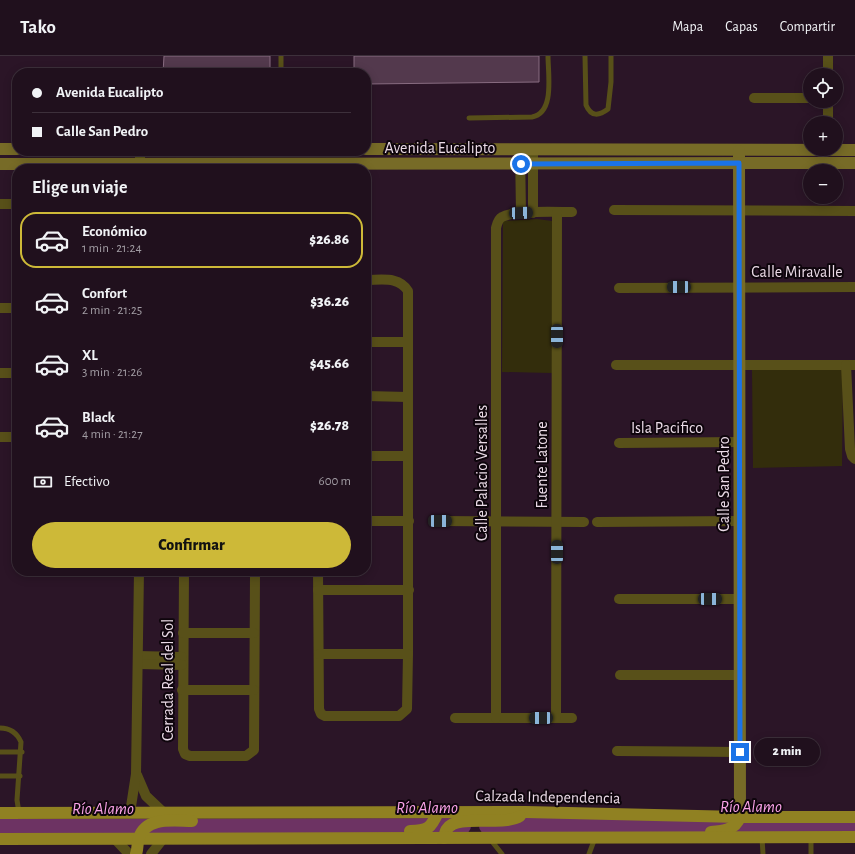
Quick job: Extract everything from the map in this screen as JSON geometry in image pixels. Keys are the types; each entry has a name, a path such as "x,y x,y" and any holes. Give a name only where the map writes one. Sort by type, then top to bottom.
{"main road":[{"path":"357,838 361,834 367,832 423,831 433,823 438,812"},
{"name":"Calzada Independencia","path":"0,813 526,812 740,817 855,817"},
{"path":"444,838 447,829 452,824 461,822 511,820 526,812"},
{"path":"136,854 138,839 148,824 156,822 250,819 268,813"},
{"path":"688,838 731,828 738,823 740,817"},
{"path":"0,839 855,837"}],"street":[{"path":"828,56 828,68"},
{"path":"754,98 803,98"},
{"path":"0,149 12,149"},
{"name":"Avenida Eucalipto","path":"371,149 739,151 855,150"},
{"path":"520,150 527,165 533,213"},
{"path":"533,150 527,165 521,213 572,212"},
{"name":"Calle San Pedro","path":"739,151 740,817"},
{"name":"Avenida Eucalipto","path":"0,164 140,161 527,165 855,163"},
{"path":"0,204 12,204"},
{"path":"614,210 855,211"},
{"name":"Fuente Latone","path":"556,718 557,212"},
{"name":"Calle Palacio Versalles","path":"496,718 496,228 497,223 502,216 521,213"},
{"path":"318,576 319,710 321,714 325,716 399,716 404,713 407,709 409,590 408,291 404,285 396,280 371,280"},
{"name":"Calle Miravalle","path":"619,288 855,287"},
{"path":"0,308 12,308"},
{"path":"371,342 408,342"},
{"path":"616,365 851,365 850,449 855,460"},
{"path":"0,373 12,373"},
{"path":"371,396 408,397"},
{"path":"0,437 12,437"},
{"name":"Isla Pacifico","path":"619,443 740,442"},
{"path":"371,456 408,456"},
{"path":"371,522 409,521"},
{"path":"440,521 584,522"},
{"path":"597,522 740,521"},
{"path":"130,813 136,774 139,576"},
{"name":"Cerrada Real del Sol","path":"184,576 182,661 183,750 185,754 190,756 246,756 254,750 255,576"},
{"path":"318,590 409,590"},
{"path":"619,599 740,599"},
{"path":"183,633 254,633"},
{"path":"318,654 408,654"},
{"path":"138,660 182,661"},
{"path":"620,675 740,675"},
{"path":"182,690 254,690"},
{"path":"455,718 572,718"},
{"path":"617,751 740,752"},
{"path":"136,774 146,796 164,813"},
{"path":"115,839 129,854"},
{"path":"151,854 163,839"}],"lane":[{"path":"281,56 281,68"},
{"path":"469,118 538,116 543,112 547,104 548,56"},
{"path":"585,56 586,105 589,111 594,115 601,115 608,109 611,82 611,56"},
{"path":"0,728 11,730 18,735 21,742 22,752 17,800 19,813"},
{"path":"0,752 22,752"},
{"path":"0,776 20,776"},
{"path":"811,837 811,854"},
{"path":"490,838 502,854"},
{"path":"589,854 595,838"},
{"path":"762,838 763,854"}],"shaded area":[{"path":"537,219 552,221 552,373 502,372 503,221"},
{"path":"752,369 843,370 842,466 753,468"}],"building":[{"path":"164,56 270,56 270,68 163,68"},
{"path":"354,56 539,56 539,82 371,84 371,68 354,68"}],"waterway":[{"name":"Río Alamo","path":"487,826 855,825"},
{"name":"Río Alamo","path":"0,827 463,826"}],"route":[{"path":"521,164 739,163 740,752"}]}
